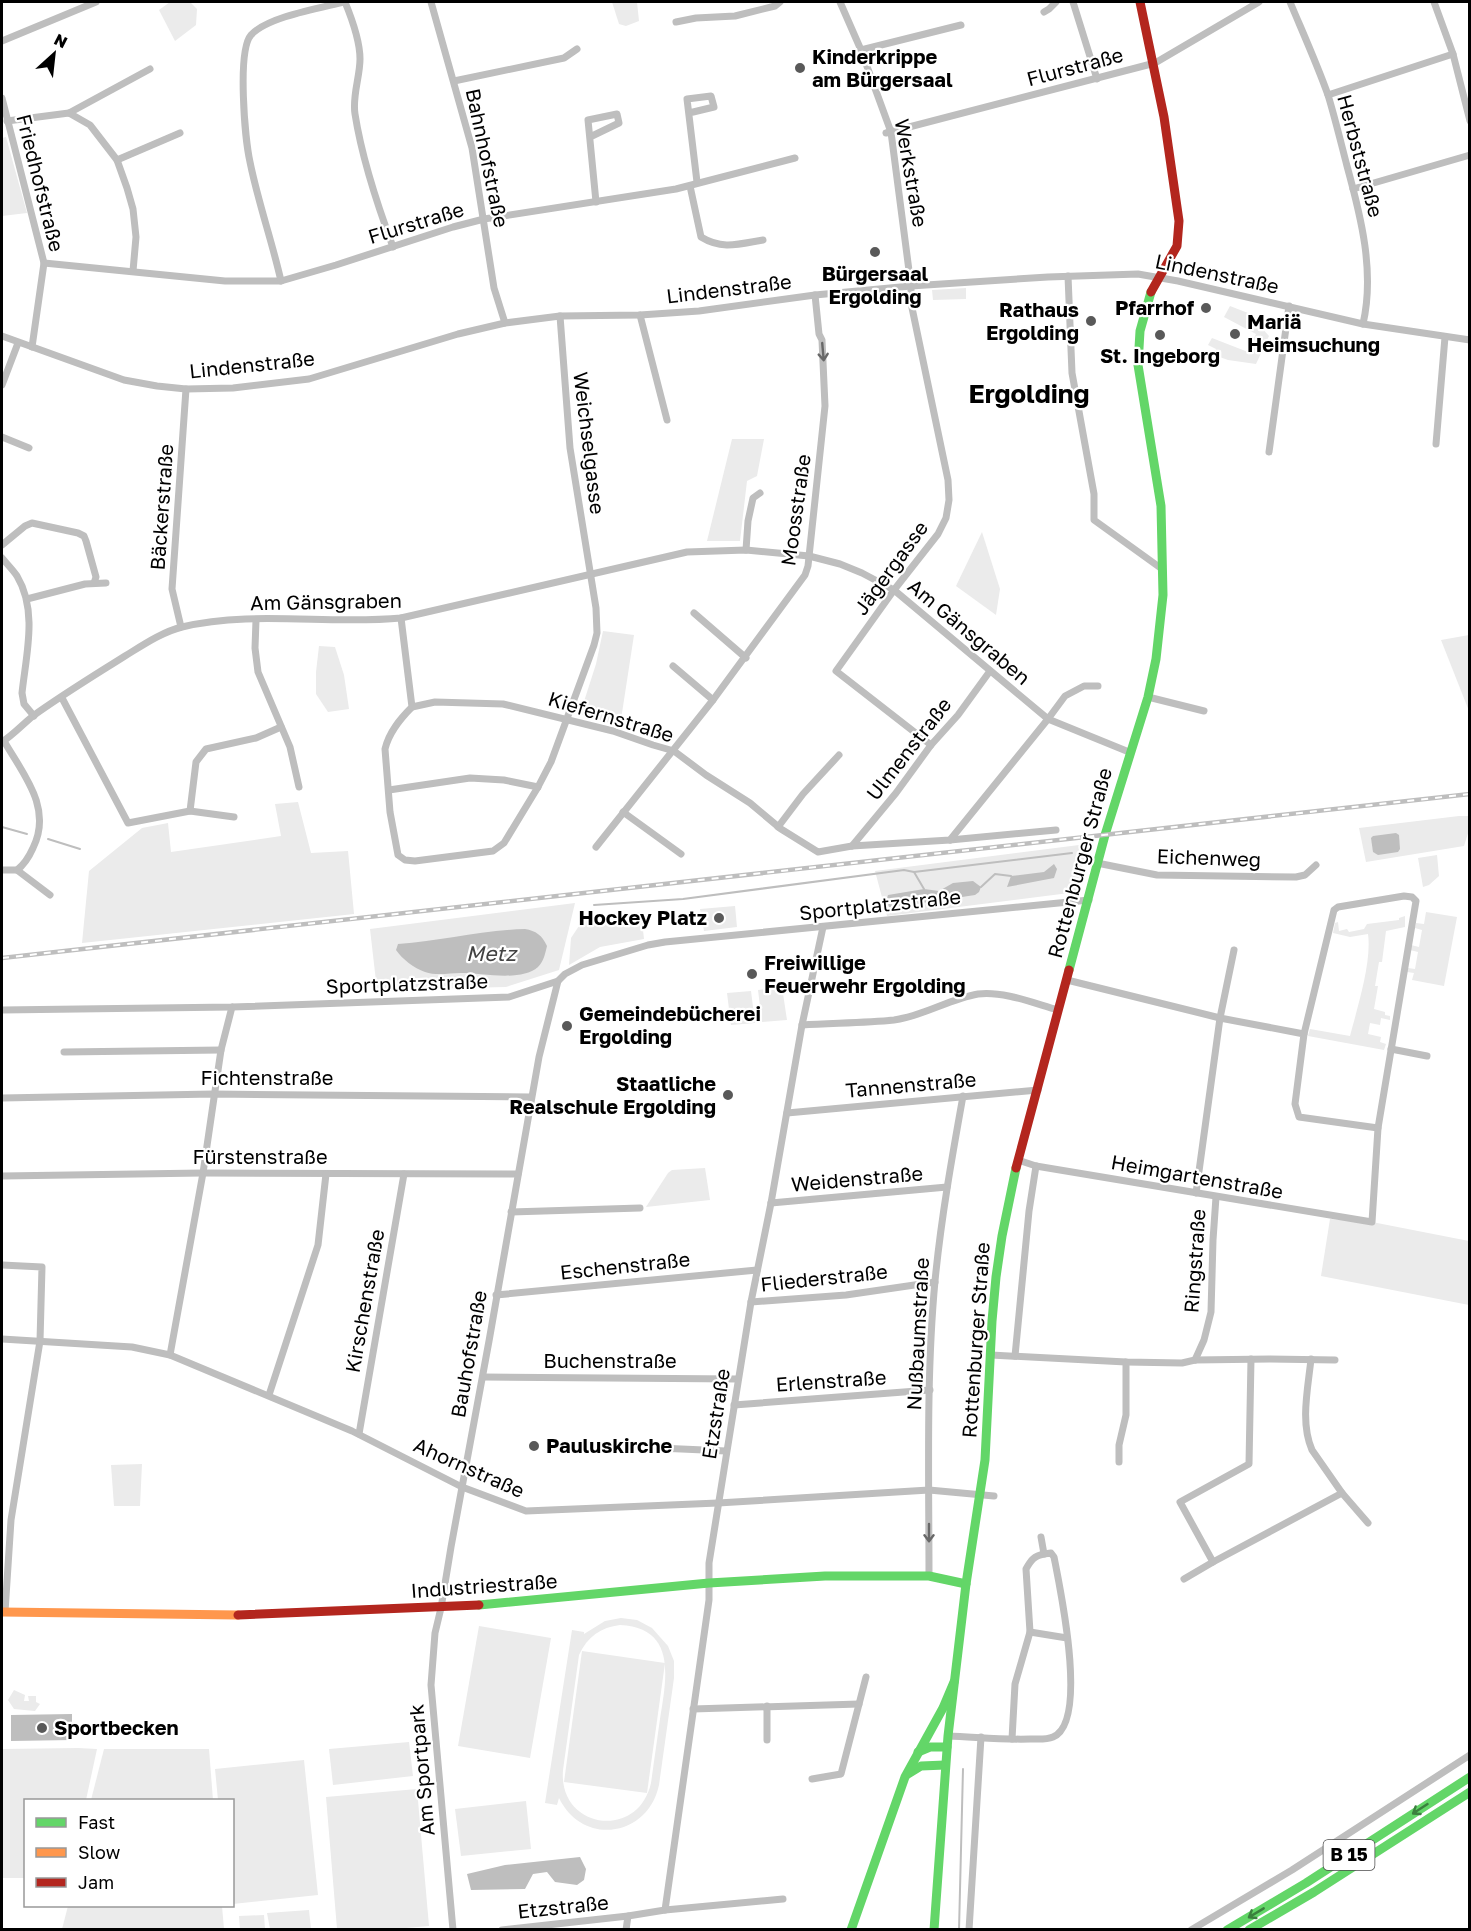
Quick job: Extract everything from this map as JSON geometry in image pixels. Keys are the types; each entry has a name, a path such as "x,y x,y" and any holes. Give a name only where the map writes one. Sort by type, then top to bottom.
{"main road":[{"name":"Rottenburger Straße","path":"934,1929 948,1736 966,1584 986,1460 996,1277 1002,1236 1018,1160 1097,863 1129,752 1148,697 1161,618 1160,498 1138,365 1140,326 1144,308 1178,240 1178,215 1170,148 1155,63 1140,2"},
{"name":"Industriestraße","path":"3,1612 241,1614 441,1608 513,1604 709,1583 825,1576 929,1576 966,1584"},
{"path":"851,1929 905,1777 943,1708 954,1682"},
{"path":"918,1752 930,1747 947,1747"},
{"path":"905,1777 919,1765 945,1765"},
{"name":"B 15","path":"1227,1929 1305,1883 1470,1777"},
{"name":"B 15","path":"1249,1929 1314,1892 1470,1792"}],"street":[{"path":"2,41 96,2"},
{"path":"281,281 249,160 243,60 249,37 261,26 287,16 344,2 355,34 360,59 354,112 380,213 393,247"},
{"name":"Bahnhofstraße","path":"434,2 461,116 472,148 494,288 505,323"},
{"path":"676,22 696,18 735,16 775,6 780,2"},
{"name":"Werkstraße","path":"839,2 861,50 889,133 911,286"},
{"path":"1044,12 1056,2"},
{"path":"1073,2 1097,79"},
{"name":"Flurstraße","path":"889,133 1155,63 1259,2"},
{"name":"Herbststraße","path":"1290,2 1328,95 1353,189 1368,282 1367,304 1362,324"},
{"path":"1434,2 1453,54 1470,122"},
{"path":"861,50 961,24"},
{"path":"454,81 564,58 577,49"},
{"path":"1328,95 1453,54"},
{"path":"7,121 69,113 150,69"},
{"name":"Friedhofstraße","path":"2,98 44,263 32,347"},
{"path":"69,113 90,125 117,160 133,209 136,237 133,271"},
{"path":"690,113 694,184 701,237 712,244 730,246 763,240"},
{"path":"590,137 618,123 617,114 588,120 596,202"},
{"path":"117,160 180,133"},
{"path":"1353,189 1470,155"},
{"name":"Flurstraße","path":"44,263 225,281 281,281 484,219 694,184 795,158"},
{"name":"Lindenstraße","path":"2,336 124,380 186,389 233,387 309,379 458,334 505,323 560,316 639,315 699,311 815,295 911,286 1138,274 1362,324 1470,340"},
{"path":"1068,276 1072,373 1095,494 1094,520 1162,569"},
{"name":"Jägergasse","path":"911,286 911,303 948,480 949,500 946,518 938,534 894,590 836,671 931,745"},
{"name":"Moosstraße","path":"596,847 746,658 805,575 825,406 825,372 815,295"},
{"path":"1269,452 1289,306"},
{"path":"639,315 667,420"},
{"name":"Weichselgasse","path":"388,790 398,855 405,860 415,861 493,851 498,848 518,821 551,762 590,662 597,633 592,574 571,459 560,316"},
{"path":"1436,444 1445,337"},
{"path":"2,385 18,343"},
{"name":"Bäckerstraße","path":"181,627 172,589 186,389"},
{"path":"2,437 29,448"},
{"path":"746,550 748,521 753,498 760,493"},
{"path":"2,545 32,523 78,533 84,536 86,541 96,576 94,583"},
{"name":"Am Gänsgraben","path":"3,742 34,716 153,639 181,627 218,621 370,621 401,618 687,552 746,550 809,556 840,564 862,573 894,590 1048,719 1129,752"},
{"path":"2,558 17,576 27,599 29,614 22,693 24,704 34,716"},
{"path":"27,599 85,584 106,583"},
{"path":"694,613 746,658"},
{"path":"401,618 412,707 387,739 385,748 388,790 470,778 504,780 538,788"},
{"path":"256,620 254,629 258,672 290,747 299,787"},
{"path":"673,666 713,700"},
{"name":"Ulmenstraße","path":"852,846 896,793 931,745 958,715 990,671"},
{"path":"950,840 1065,696 1084,686 1098,686"},
{"path":"1148,697 1204,711"},
{"path":"62,698 128,823 190,811 234,817"},
{"name":"Kiefernstraße","path":"412,707 435,702 503,704 613,730 674,751 750,803 778,827 818,852 852,846 1056,830"},
{"path":"190,811 196,762 206,749 256,738 281,727"},
{"path":"2,870 17,870 25,864 37,840 41,824 40,810 32,790 3,742"},
{"path":"778,827 839,755"},
{"path":"623,812 681,854"},
{"name":"Eichenweg","path":"1097,863 1157,875 1296,877 1305,875 1316,865"},
{"path":"17,870 50,895"},
{"path":"1404,896 1412,897 1416,901 1378,1128 1299,1117 1295,1104 1304,1034 1334,910 1404,896"},
{"name":"Sportplatzstraße","path":"2,1010 231,1007 509,997 558,981 565,974 582,965 648,945 1089,900"},
{"name":"Etzstraße","path":"665,1910 709,1600 709,1563 726,1450 802,1025 823,927"},
{"path":"1196,1193 1220,1018 1234,950"},
{"path":"1067,980 1220,1018 1304,1034"},
{"name":"Bauhofstraße","path":"441,1608 531,1097 558,981"},
{"path":"802,1025 896,1020 979,994 1001,994 1058,1010"},
{"path":"170,1355 203,1173 213,1094 231,1007"},
{"path":"1391,1049 1427,1056"},
{"name":"Fichtenstraße","path":"64,1052 221,1050"},
{"name":"Tannenstraße","path":"787,1113 1038,1090"},
{"name":"Fichtenstraße","path":"2,1098 213,1094 531,1097"},
{"name":"Nußbaumstraße","path":"929,1576 930,1390 935,1282 947,1187 963,1096"},
{"name":"Heimgartenstraße","path":"1018,1160 1036,1166 1372,1222 1378,1128"},
{"path":"1015,1356 1029,1211 1036,1166"},
{"name":"Fürstenstraße","path":"2,1176 203,1173 518,1174"},
{"path":"269,1395 318,1245 326,1174"},
{"name":"Kirschenstraße","path":"358,1434 404,1174"},
{"name":"Weidenstraße","path":"771,1203 947,1187"},
{"name":"Ringstraße","path":"1194,1360 1204,1340 1211,1312 1216,1197"},
{"path":"511,1212 640,1208"},
{"path":"2,1265 42,1267 40,1341 5,1546 3,1612"},
{"name":"Eschenstraße","path":"496,1295 757,1270"},
{"name":"Fliederstraße","path":"751,1302 846,1296 935,1282"},
{"name":"Ahornstraße","path":"2,1339 132,1347 170,1355 358,1434 462,1487 525,1511 929,1491 994,1496"},
{"path":"991,1355 1182,1363 1194,1360 1335,1360"},
{"path":"1213,1562 1180,1502 1249,1464 1251,1359"},
{"path":"1311,1359 1306,1420 1308,1442 1342,1492 1368,1523"},
{"path":"1119,1462 1119,1445 1126,1415 1126,1362"},
{"name":"Buchenstraße","path":"483,1377 738,1378"},
{"name":"Erlenstraße","path":"734,1405 930,1390"},
{"path":"637,1447 726,1450"},
{"path":"1185,1579 1342,1492"},
{"path":"1041,1537 1044,1554"},
{"path":"948,1736 1012,1739 1047,1739 1056,1737 1062,1730 1071,1701 1067,1638 1054,1557 1051,1554 1036,1555 1026,1569 1030,1632 1015,1684 1012,1739"},
{"name":"Am Sportpark","path":"441,1608 435,1633 431,1685 453,1929"},
{"path":"1030,1632 1067,1638"},
{"path":"812,1779 841,1774 866,1677"},
{"path":"693,1709 859,1704"},
{"path":"767,1740 768,1706"},
{"path":"969,1929 981,1737"},
{"path":"1191,1929 1292,1870 1470,1755"},
{"name":"Etzstraße","path":"502,1929 783,1899"},
{"name":"Etzstraße","path":"626,1929 628,1916"}],"shaded area":[{"path":"170,2 190,2 197,9 196,25 175,41 159,10"},
{"path":"612,2 637,2 639,21 626,26 619,24"},
{"path":"6,137 27,213 2,216 2,138"},
{"path":"966,288 966,299 933,300 932,290"},
{"path":"1230,306 1248,313 1269,336 1256,364 1228,360 1214,355 1216,349 1208,345 1212,338 1248,352 1256,334 1224,317"},
{"path":"732,439 764,439 757,476 747,481 740,541 707,541"},
{"path":"982,532 1000,589 996,615 956,586"},
{"path":"603,631 634,635 620,726 580,714 596,664"},
{"path":"1470,635 1469,711 1441,640"},
{"path":"319,646 335,647 344,675 349,709 328,712 316,694"},
{"path":"298,802 311,853 348,851 354,914 82,943 89,871 142,828 168,823 171,852 281,836 275,804"},
{"path":"1469,816 1469,830 1464,846 1366,862 1359,828"},
{"path":"1087,844 1077,892 887,916 875,871"},
{"path":"1437,855 1439,876 1423,887 1418,858"},
{"path":"575,903 559,970 506,987 377,990 370,929"},
{"name":"Hockey Platz","path":"735,906 737,927 704,931 700,909"},
{"path":"641,912 644,939 600,947 569,965 571,938 585,917"},
{"path":"1426,912 1457,917 1444,986 1412,980 1414,973 1407,972 1408,968 1415,969 1418,952 1410,950 1411,945 1419,947 1422,930 1415,928 1416,923 1424,924"},
{"path":"1405,916 1405,927 1386,931 1382,962 1379,962 1375,986 1378,986 1374,1009 1385,1012 1385,1015 1390,1016 1390,1020 1381,1018 1380,1025 1370,1023 1368,1034 1381,1037 1380,1042 1386,1044 1384,1050 1308,1036 1310,1029 1350,1036 1360,999 1368,958 1368,934 1350,937 1333,933 1335,923 1338,922 1339,931 1347,929 1349,932 1364,929 1367,924 1399,920"},
{"path":"782,987 787,1020 762,1022 758,990"},
{"path":"751,991 755,1023 731,1025 727,993"},
{"path":"705,1168 710,1200 646,1207 672,1170"},
{"path":"1330,1219 1372,1222 1469,1241 1469,1305 1321,1276"},
{"path":"142,1464 140,1506 114,1506 111,1465"},
{"path":"621,1618 637,1620 652,1628 668,1646 674,1661 674,1678 659,1785 653,1802 642,1816 629,1825 614,1829 598,1829 583,1824 570,1814 559,1798 557,1805 545,1803 572,1630 584,1632 584,1634 605,1621","holes":["620,1625 639,1628 652,1635 660,1646 664,1658 664,1688 651,1783 643,1802 631,1814 616,1820 600,1820 585,1815 573,1805 565,1790 563,1770 579,1655 590,1638 607,1628"]},
{"path":"479,1626 551,1638 530,1758 458,1746"},
{"path":"582,1651 665,1663 647,1793 564,1782"},
{"path":"14,1690 25,1695 24,1701 29,1701 28,1696 36,1696 36,1702 40,1704 35,1711 14,1709 8,1700"},
{"path":"409,1742 413,1776 333,1785 329,1749"},
{"path":"2,1749 97,1749 86,1799 24,1799 24,1878 2,1878"},
{"path":"104,1749 209,1749 213,1799 91,1799"},
{"path":"304,1760 318,1895 234,1904 234,1799 218,1799 215,1769"},
{"path":"417,1789 429,1926 383,1930 337,1929 326,1797"},
{"path":"526,1801 531,1849 461,1856 455,1809"},
{"path":"68,1907 222,1907 224,1929 62,1929"},
{"path":"309,1910 311,1929 270,1929 267,1913"},
{"path":"264,1915 265,1929 240,1929 239,1916"}],"water":[{"path":"1396,833 1399,835 1400,849 1398,852 1378,855 1373,852 1371,838 1373,836"},
{"path":"1054,864 1057,869 1054,878 1007,887 1011,876 1044,872"},
{"path":"973,881 981,887 975,895 890,908 886,902 888,895 924,889 939,891 953,883"},
{"name":"Metz","path":"525,929 538,934 547,946 543,960 538,967 522,974 501,976 430,973 413,966 396,950 398,944"},
{"name":"Sportbecken","path":"72,1714 72,1740 11,1741 11,1715"},
{"path":"580,1857 586,1869 584,1880 577,1885 555,1882 547,1872 533,1874 525,1889 471,1890 467,1874 505,1865"}],"waterway":[{"path":"2,827 27,834"},
{"path":"48,839 80,849"},
{"path":"914,872 1072,853"},
{"path":"594,905 683,899 904,870 914,872 924,889"},
{"path":"981,887 995,874 1011,876"},
{"path":"959,1930 963,1769"}],"railway":[{"path":"2,958 1470,794"}],"traffic: fast":[{"path":"1069,970 1105,835 1148,697 1156,659 1163,595 1161,506 1138,365 1140,331 1151,292"},
{"path":"934,1930 948,1736 966,1584 985,1460 996,1277 1016,1168"},
{"path":"479,1605 709,1583 825,1576 929,1576 966,1584"},
{"path":"851,1930 905,1777 943,1708 954,1682"},
{"path":"918,1752 930,1747 947,1747"},
{"path":"908,1774 921,1766 945,1765"},
{"path":"1227,1930 1306,1883 1470,1777"},
{"path":"1249,1930 1314,1892 1470,1792"}],"traffic: slow":[{"path":"2,1612 238,1615"}],"traffic: jam":[{"path":"1140,2 1164,117 1179,221 1177,246 1151,292"},
{"path":"1016,1168 1069,970"},
{"path":"238,1615 479,1605"}],"place":[{"name":"Kinderkrippe am Bürgersaal","path":"800,68"},
{"name":"Bürgersaal Ergolding","path":"875,252"},
{"name":"Pfarrhof","path":"1206,308"},
{"name":"Rathaus Ergolding","path":"1091,321"},
{"name":"Mariä Heimsuchung","path":"1235,334"},
{"name":"St. Ingeborg","path":"1160,335"},
{"name":"Hockey Platz","path":"719,918"},
{"name":"Freiwillige Feuerwehr Ergolding","path":"752,974"},
{"name":"Gemeindebücherei Ergolding","path":"567,1026"},
{"name":"Staatliche Realschule Ergolding","path":"728,1095"},
{"name":"Pauluskirche","path":"534,1446"},
{"name":"Sportbecken","path":"42,1728"}],"district":[{"name":"Ergolding","path":"1029,394"}]}
